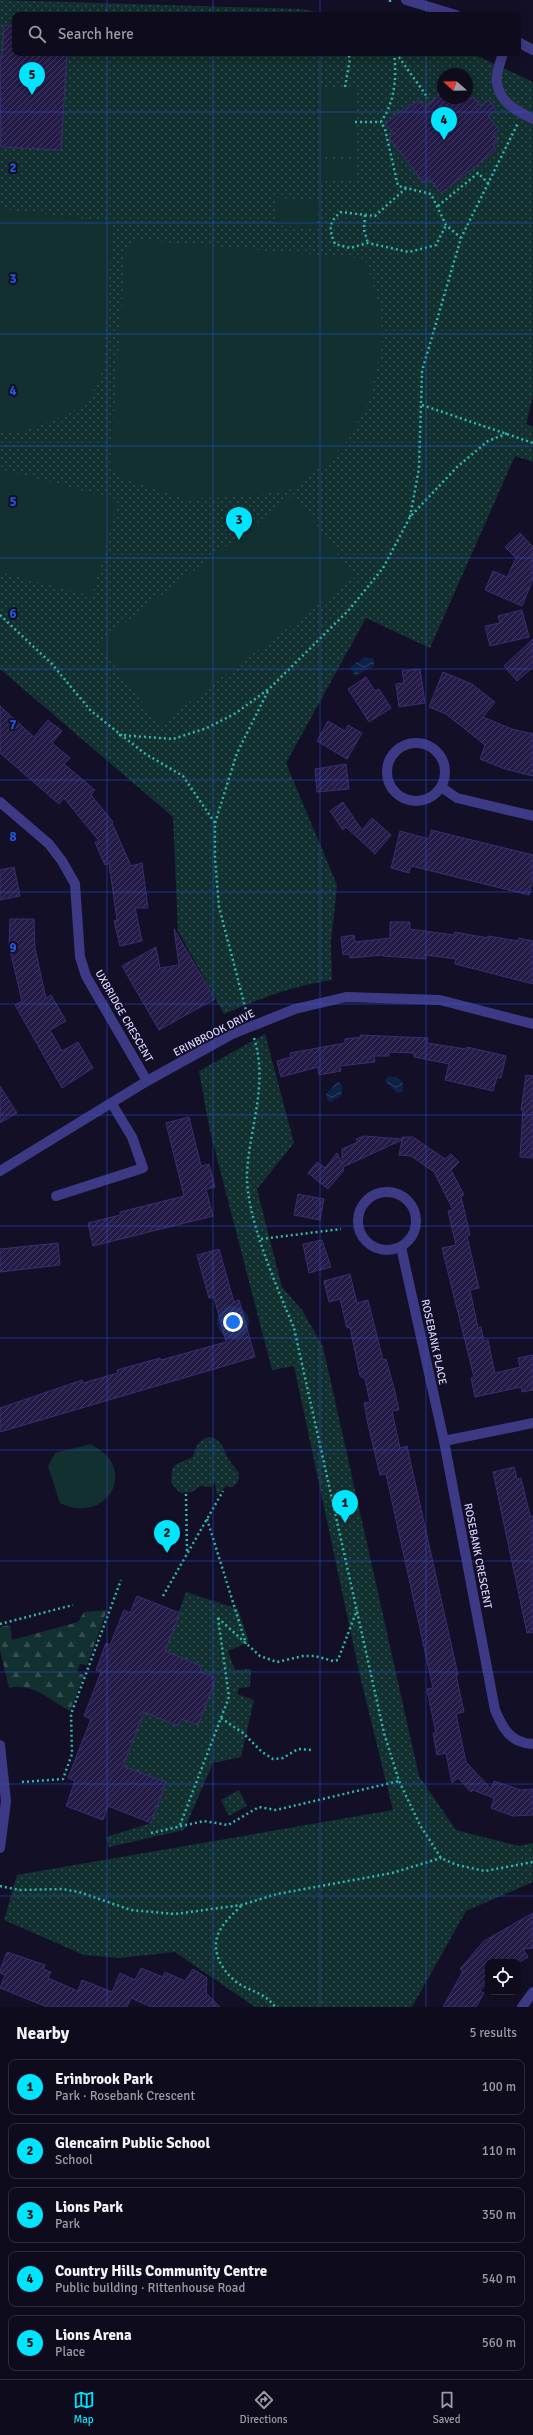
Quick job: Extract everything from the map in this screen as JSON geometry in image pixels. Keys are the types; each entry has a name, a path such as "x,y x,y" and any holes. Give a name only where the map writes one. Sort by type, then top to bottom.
{"street":[{"path":"406,0 446,12"},
{"path":"521,44 533,50"},
{"path":"502,56 496,83 504,101 522,114 533,119"},
{"path":"411,742 431,746 443,760 445,770 441,787 434,795 421,801 411,801 396,794 386,778 386,768 394,752 411,742"},
{"path":"441,787 457,798 533,816"},
{"name":"UXBRIDGE CRESCENT","path":"0,802 49,844 66,867 75,884 80,956 86,976 147,1081"},
{"name":"ERINBROOK DRIVE","path":"0,1172 10,1164 112,1104 147,1081 250,1026 295,1009 346,997 440,1000 533,1024"},
{"path":"56,1196 143,1168 132,1137 112,1104"},
{"path":"384,1192 398,1193 412,1205 416,1214 415,1232 409,1241 401,1247 383,1251 368,1244 363,1238 359,1229 358,1219 360,1209 371,1196 384,1192"},
{"name":"ROSEBANK PLACE","path":"401,1247 444,1441"},
{"path":"444,1441 533,1422"},
{"name":"ROSEBANK CRESCENT","path":"444,1441 495,1710 501,1725 508,1735 518,1741 533,1744"},
{"path":"0,1745 6,1801 0,1848"},
{"path":"522,2007 533,1992"}],"path":[{"path":"345,87 350,59 349,56"},
{"path":"381,122 388,110 394,93 396,70 395,56"},
{"path":"397,56 428,98"},
{"path":"410,516 419,468 422,371 461,238 489,184 522,114"},
{"path":"355,122 381,122"},
{"path":"381,122 385,128 398,186 431,194 446,225 461,238"},
{"path":"438,206 478,173 489,184"},
{"path":"406,188 375,216 341,212 333,218 330,231 335,244 350,248 368,243 409,252 436,245 446,225"},
{"path":"365,215 364,230 368,243"},
{"path":"422,405 508,433 533,443"},
{"path":"119,735 173,739 207,728 236,713 270,688 348,611 383,568 410,516 457,467 488,441 508,433"},
{"path":"0,615 52,664 91,711 119,735 144,753 183,776 215,824"},
{"path":"247,1014 219,907 215,858 215,824 236,753 270,688"},
{"path":"253,1036 260,1056 259,1099 247,1173 249,1195 272,1274 294,1328 384,1733 399,1781 420,1825 441,1858 457,1865 485,1871 533,1862"},
{"path":"261,1239 341,1229"},
{"path":"163,1596 223,1491"},
{"path":"186,1494 187,1553"},
{"path":"207,1519 246,1644"},
{"path":"22,1782 63,1780 72,1754 71,1714 121,1580"},
{"path":"0,1624 73,1605"},
{"path":"180,1825 229,1697 218,1618 246,1644 268,1660 277,1662 303,1656 315,1656 333,1661 338,1660 357,1610"},
{"path":"221,1718 243,1733 262,1752 273,1759 282,1758 298,1749 311,1750"},
{"path":"150,1833 180,1825 204,1821 228,1825 259,1808 276,1810 399,1781"},
{"path":"0,1886 19,1890 62,1889 79,1892 131,1910 153,1914 175,1914 241,1905 277,1894 392,1873 441,1858"},
{"path":"241,1905 218,1933 216,1949 220,1963 228,1975 240,1984 270,1999 274,2007"}],"green space":[{"path":"0,0 301,9 318,12 12,12 12,56 477,56 533,82 533,396 526,424 533,427 533,462 515,456 430,648 366,618 286,763 337,885 331,943 332,980 277,993 224,1014 178,931 173,817 0,669"},
{"path":"321,87 355,87 355,156 321,155"},
{"path":"321,159 356,159 356,181 321,181"},
{"path":"277,198 319,201 317,228 275,225"},
{"path":"0,209 113,222 103,370 92,394 71,413 20,432 0,433"},
{"path":"140,240 365,259 381,311 382,346 369,401 349,439 324,465 291,489 253,496 185,499 120,477 110,467 126,250"},
{"path":"0,469 118,500 92,596 0,572"},
{"path":"294,495 355,577 159,725 98,643"},
{"path":"265,1034 294,1143 257,1189 282,1287 302,1310 323,1347 419,1776 456,1830 519,1846 533,1843 533,1882 466,1911 412,2007 255,2007 175,1952 120,1958 84,1955 4,1920 17,1875 393,1810 360,1676 294,1366 272,1370 210,1131 199,1071"},
{"path":"210,1437 218,1440 229,1460 239,1473 238,1482 233,1487 226,1486 217,1495 215,1483 211,1487 200,1486 192,1492 180,1493 171,1483 172,1469 177,1464 193,1457 198,1444"},
{"path":"91,1444 106,1455 113,1466 115,1477 113,1488 107,1497 99,1504 87,1508 74,1508 60,1503 48,1466 55,1453"},
{"path":"186,1592 238,1609 249,1642 228,1651 235,1670 251,1669 250,1687 239,1688 237,1694 254,1700 241,1757 213,1763 184,1830 109,1847 106,1837 151,1823 166,1783 123,1766 147,1705 178,1725 181,1719 198,1725 216,1679 200,1672 202,1666 183,1658 162,1659"},
{"path":"107,1610 87,1665 80,1664 77,1672 84,1675 70,1711 41,1693 26,1688 9,1688 0,1650 0,1627 10,1625 12,1640 78,1622 84,1612"},
{"path":"239,1790 247,1806 229,1816 221,1800"}],"water":[{"path":"365,657 374,659 374,666 355,676 350,667"},
{"path":"389,1076 398,1078 403,1082 403,1092 397,1093 385,1081"},
{"path":"338,1081 343,1087 341,1096 330,1102 327,1100 326,1094"}],"building":[{"path":"4,25 12,26 12,56 67,56 61,150 1,147 0,57 2,57"},
{"path":"437,97 437,104 473,104 474,98 481,106 489,100 496,109 488,116 499,130 493,135 498,141 493,145 496,150 441,193 430,179 424,183 389,138 394,134 385,124 410,104 411,106 419,100 424,107"},
{"path":"520,533 533,547 533,579 522,606 485,590 493,571 507,577 516,558 505,547"},
{"path":"522,610 529,637 490,646 485,626 500,623 498,616"},
{"path":"533,639 533,667 517,681 504,666"},
{"path":"420,669 425,703 399,707 396,684 404,683 402,671"},
{"path":"443,672 472,684 495,702 483,717 512,729 533,734 533,776 505,769 480,759 485,745 446,714 429,707"},
{"path":"366,677 375,691 379,689 391,708 369,722 348,689"},
{"path":"0,706 34,737 48,720 62,731 52,743 70,758 64,764 95,790 91,795 113,822 112,823 131,866 142,863 148,908 135,908 142,941 120,946 114,921 117,920 109,863 105,865 95,842 99,841 64,798 59,804 0,753"},
{"path":"328,721 345,731 348,725 362,733 347,759 317,741"},
{"path":"346,764 349,789 317,792 315,769"},
{"path":"343,802 362,830 372,818 391,835 375,854 346,827 343,830 330,811"},
{"path":"431,830 533,855 533,879 529,895 411,866 409,873 391,868 400,831 429,839"},
{"path":"14,867 20,896 0,900 0,870"},
{"path":"10,919 34,919 35,949 46,998 51,995 66,1021 50,1030 62,1051 78,1042 93,1068 62,1088 15,1005 22,1001 9,946"},
{"path":"390,922 410,922 410,929 454,935 455,932 488,938 488,936 518,941 519,938 533,941 533,984 455,964 456,959 426,955 426,959 383,955 350,958 349,954 343,955 341,937 354,935 355,942 390,938"},
{"path":"174,929 215,999 159,1030 122,966 156,947 160,968 179,965"},
{"path":"360,1035 428,1038 427,1043 466,1049 467,1047 506,1056 501,1078 497,1077 493,1091 445,1080 449,1064 414,1057 414,1053 389,1052 389,1056 374,1056 375,1062 340,1066 341,1071 319,1075 318,1067 281,1077 277,1061 291,1057 290,1053 345,1043 345,1039 361,1037"},
{"path":"526,1075 533,1076 533,1158 520,1157 523,1110 521,1110"},
{"path":"0,1086 17,1113 0,1123"},
{"path":"189,1117 201,1166 209,1164 215,1187 206,1189 213,1216 93,1246 88,1223 120,1215 120,1212 184,1196 166,1123"},
{"path":"364,1136 402,1139 402,1137 413,1137 445,1159 451,1154 459,1162 451,1170 464,1195 461,1196 470,1235 467,1236 479,1288 470,1290 478,1328 481,1327 484,1341 488,1340 495,1373 520,1367 518,1358 533,1355 533,1390 522,1392 521,1387 475,1397 471,1378 474,1377 442,1248 456,1245 448,1211 453,1210 434,1172 411,1156 399,1155 402,1140 343,1167 344,1170 328,1189 308,1173 317,1162 325,1168 337,1153 342,1164 342,1149 358,1142 356,1139"},
{"path":"298,1194 324,1199 320,1220 294,1215"},
{"path":"322,1240 331,1267 309,1273 303,1244"},
{"path":"58,1243 60,1265 0,1272 0,1249"},
{"path":"219,1249 234,1302 239,1300 255,1357 0,1432 0,1408 82,1380 83,1383 118,1373 117,1370 160,1358 161,1360 226,1342 214,1297 209,1298 197,1255"},
{"path":"350,1274 357,1303 368,1300 383,1360 386,1359 394,1388 399,1410 392,1411 400,1448 407,1446 458,1675 456,1675 464,1712 456,1714 466,1762 491,1789 494,1781 521,1790 533,1789 533,1815 513,1816 491,1808 494,1798 473,1790 471,1792 458,1778 452,1783 446,1753 437,1755 433,1733 436,1733 427,1689 433,1688 386,1474 380,1475 368,1424 364,1403 370,1402 365,1379 360,1376 350,1327 347,1328 340,1299 329,1302 324,1281"},
{"path":"514,1467 517,1479 521,1478 530,1516 533,1516 533,1632 527,1633 493,1472"},
{"path":"137,1596 180,1613 165,1651 202,1666 200,1672 216,1678 198,1725 181,1719 178,1726 144,1712 123,1766 166,1782 151,1823 108,1806 103,1820 66,1806 75,1781 68,1778 91,1719 84,1716 101,1672 96,1670 106,1643 110,1645 124,1610 130,1613"},
{"path":"533,1913 533,1948 523,1949 528,1957 521,1961 521,1959 485,1959 485,1985 480,1991 484,1993 476,2007 443,2007 463,1971 460,1969 484,1941"},
{"path":"7,1952 45,1965 43,1969 51,1972 48,1978 78,1991 82,1980 112,1992 120,1973 135,1980 141,1968 163,1977 165,1972 185,1981 193,1969 207,1978 206,1993 220,2007 151,2007 131,1998 127,2007 47,2007 0,1988 5,1975 0,1973 0,1970"}],"place":[{"name":"Lions Arena","path":"32,95"},
{"name":"Country Hills Community Centre","path":"444,140"},
{"name":"Lions Park","path":"239,540"},
{"name":"Erinbrook Park","path":"345,1523"},
{"name":"Glencairn Public School","path":"167,1553"}]}
